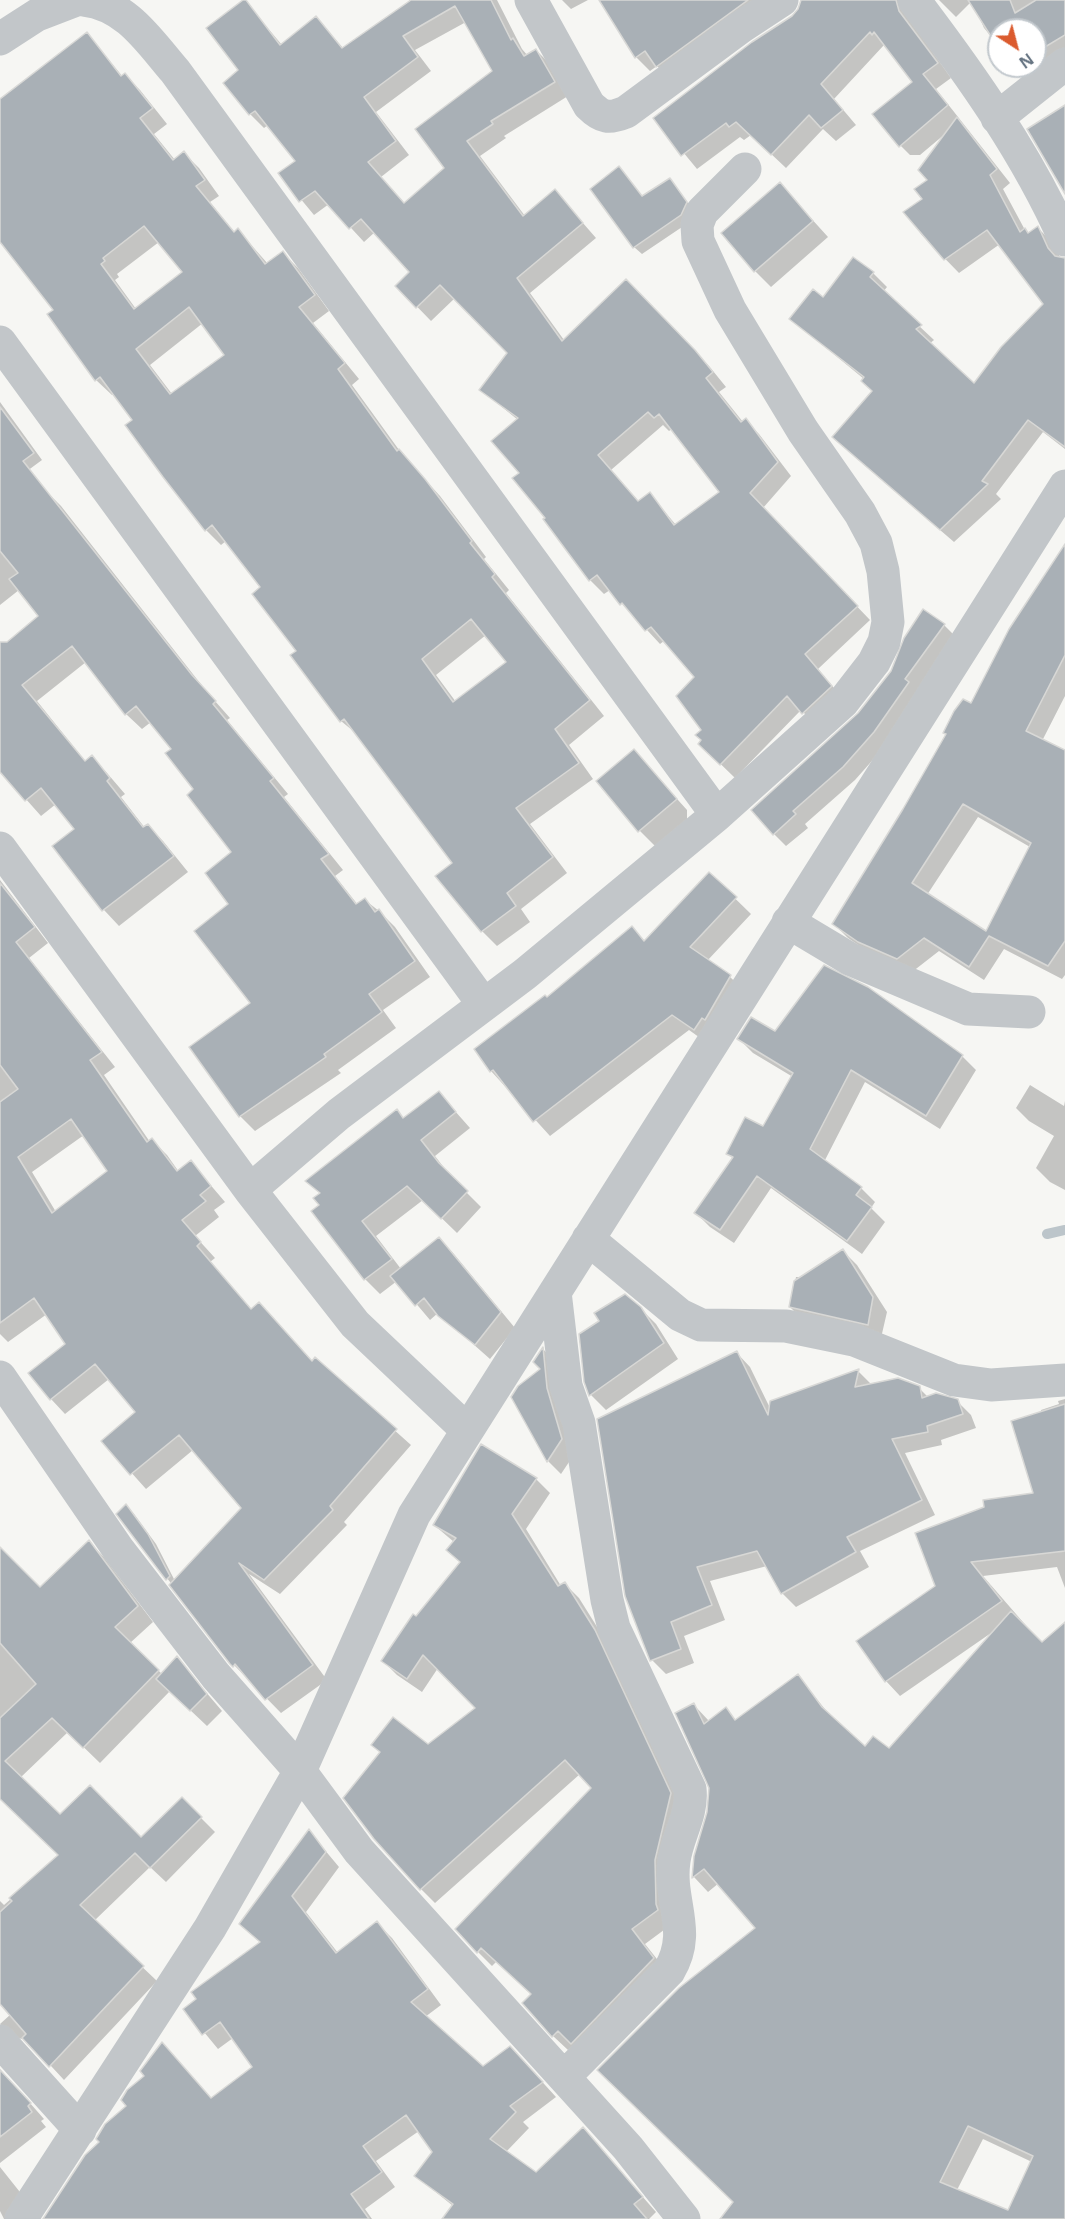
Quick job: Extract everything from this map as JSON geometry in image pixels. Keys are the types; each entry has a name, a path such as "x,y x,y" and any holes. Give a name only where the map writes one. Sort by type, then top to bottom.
{"street":[{"path":"0,39 38,15 76,0"},
{"path":"84,0 98,1 127,17 175,71 717,815"},
{"path":"531,0 589,105 599,115 612,117 626,112 741,27 782,0"},
{"path":"914,0 967,70 1044,194 1065,240"},
{"path":"997,118 1065,64"},
{"path":"250,1190 339,1114 484,1005 717,815 843,702 874,662 884,642 888,622 883,571 876,543 860,513 802,431 730,310 698,241 697,225 702,212 745,169"},
{"path":"0,342 484,1005"},
{"path":"21,2219 210,1928 300,1771 414,1515 1065,486"},
{"path":"0,848 250,1190 356,1324 467,1430"},
{"path":"788,922 850,959 968,1009 1029,1012"},
{"path":"588,1239 680,1315 701,1325 786,1326 854,1340 954,1380 990,1385 1065,1380"},
{"path":"555,1292 566,1386 579,1423 612,1619 690,1789 692,1801 674,1860 681,1934 676,1959 669,1971 564,2077"},
{"path":"0,1377 118,1549 216,1676 300,1771 359,1851 628,2148 684,2219"},
{"path":"0,2041 80,2130"}],"building":[{"path":"246,0 280,45 316,16 342,48 411,0 491,0 511,40 513,38 524,56 536,49 555,82 491,121 493,124 467,141 523,216 555,189 583,223 517,278 562,341 626,279 695,350 713,372 706,378 741,422 746,418 778,462 750,493 858,606 805,654 832,686 802,714 787,696 720,765 698,744 701,740 695,735 701,730 676,696 694,677 651,627 645,631 622,603 620,605 597,575 589,581 543,519 545,518 512,478 519,473 491,441 518,418 479,390 507,353 440,285 416,308 395,286 409,272 361,219 349,229 315,191 299,202 278,173 295,161 255,111 249,115 223,83 238,70 206,28","holes":["455,6 492,71 415,129 444,168 404,203 368,162 396,141 364,97 418,57 403,36","648,412 654,418 659,414 719,492 674,525 650,492 638,501 598,455"]},
{"path":"599,0 748,0 656,67 645,51 635,58"},
{"path":"801,0 896,0 899,11 938,63 923,74 948,105 899,147 872,114 912,82 874,32 872,35 870,32 821,84 843,110 821,128 809,115 771,155 736,122 729,127 726,123 681,156 653,118 752,42 792,16"},
{"path":"968,0 1010,0 1015,13 1036,0 1065,0 1065,35 1047,46 1047,18 987,18 987,30"},
{"path":"87,32 121,76 125,73 153,108 140,118 173,160 184,151 205,180 196,186 234,232 238,228 265,264 283,251 315,295 299,307 345,363 338,369 397,451 399,449 425,479 472,541 470,543 495,574 492,577 590,700 555,729 579,763 516,808 553,857 507,893 516,906 481,932 435,876 452,863 344,719 340,722 290,655 296,651 252,594 260,587 212,525 205,531 163,477 125,425 132,420 100,377 95,381 47,314 53,310 0,242 0,99","holes":["144,226 182,272 134,309 101,264 105,261 103,258","189,307 224,355 170,394 136,349","471,619 506,662 453,702 422,659"]},
{"path":"1065,105 1065,194 1027,129"},
{"path":"957,117 997,169 990,175 1020,232 1025,228 1028,233 1038,226 1048,248 1055,256 1065,258 1065,447 1028,420 982,481 988,484 940,530 832,437 872,391 861,381 864,377 789,319 813,289 823,297 853,257 874,272 870,277 922,325 916,329 974,383 1001,347 1043,304 987,230 944,260 903,212 922,199 914,189 927,180 918,170"},
{"path":"619,166 642,196 670,178 687,202 681,215 633,248 590,189"},
{"path":"780,182 813,221 754,272 721,233"},
{"path":"0,407 34,453 23,461 192,675 216,701 213,704 274,778 270,781 329,854 321,859 356,904 365,898 375,912 379,909 415,961 369,994 382,1012 324,1054 326,1057 239,1117 189,1047 250,1003 194,931 228,904 205,873 231,852 187,795 193,789 165,753 171,749 136,706 125,715 72,646 22,685 85,761 92,755 110,778 107,781 143,827 148,824 174,856 102,911 52,846 74,829 41,788 25,801 0,772 0,642 7,642 38,616 9,579 18,573 0,551"},
{"path":"1065,544 1065,655 1026,731 1065,750 1065,941 1048,966 989,936 969,967 924,938 897,959 858,942 832,924 946,734 943,733 954,711 963,699 971,703 1009,629","holes":["963,804 1031,843 986,931 912,883"]},
{"path":"923,609 945,624 905,679 909,682 874,732 843,767 793,811 796,814 773,835 751,810 858,713 891,671 904,638"},
{"path":"634,749 677,799 638,832 596,781"},
{"path":"709,872 737,897 690,947 731,975 705,1020 702,1018 694,1030 672,1015 533,1122 493,1070 490,1072 474,1049 545,995 547,997 632,926 644,941"},
{"path":"0,883 35,927 16,942 102,1052 90,1060 147,1142 152,1138 177,1171 191,1160 211,1186 200,1195 206,1201 182,1220 201,1242 197,1246 251,1309 259,1302 312,1361 315,1357 397,1429 330,1506 333,1510 264,1580 239,1563 313,1665 265,1700 235,1664 233,1667 230,1664 169,1585 241,1508 179,1435 130,1475 101,1441 135,1412 95,1364 50,1400 28,1373 65,1344 34,1298 0,1323 0,1102 18,1089 0,1065","holes":["71,1119 107,1171 52,1213 18,1157"]},
{"path":"824,965 868,987 963,1055 926,1116 851,1070 810,1149 862,1187 856,1195 872,1207 847,1241 757,1176 720,1230 694,1213 733,1157 726,1154 745,1117 763,1126 793,1073 737,1039 751,1017 775,1031"},
{"path":"439,1091 456,1112 421,1140 439,1163 468,1191 441,1219 407,1186 362,1221 392,1259 364,1280 311,1211 319,1205 313,1198 320,1193 305,1181 397,1109 403,1118"},
{"path":"439,1237 501,1312 475,1345 438,1316 424,1298 415,1306 390,1276"},
{"path":"843,1249 873,1297 868,1325 789,1307 794,1281"},
{"path":"625,1294 641,1307 664,1343 589,1396 584,1382 579,1334 599,1321 594,1313"},
{"path":"543,1347 547,1388 562,1439 547,1462 511,1397 518,1386 540,1369 533,1362"},
{"path":"737,1351 768,1415 770,1401 859,1369 855,1387 898,1378 920,1386 922,1398 936,1393 958,1399 963,1414 927,1426 928,1432 892,1439 922,1500 847,1537 856,1552 781,1594 757,1551 697,1567 712,1605 671,1622 681,1649 650,1661 625,1596 597,1419"},
{"path":"1065,1404 1065,1551 971,1562 1002,1601 885,1682 856,1641 935,1586 915,1533 984,1507 983,1500 1033,1493 1011,1421"},
{"path":"481,1444 537,1478 512,1514 558,1586 565,1582 595,1630 671,1793 655,1860 658,1910 632,1929 654,1958 571,2044 558,2031 552,2037 522,2003 531,1994 481,1948 477,1953 455,1929 591,1788 565,1760 420,1890 374,1839 343,1798 380,1752 371,1745 393,1717 428,1744 475,1708 423,1655 407,1679 381,1661 413,1614 416,1616 460,1562 446,1550 456,1538 433,1525"},
{"path":"126,1504 148,1534 170,1576 166,1580 116,1514"},
{"path":"89,1540 138,1606 115,1627 159,1670 83,1748 52,1718 5,1761 60,1814 90,1785 141,1837 182,1797 202,1817 150,1868 135,1853 80,1905 144,1966 49,2067 22,2038 26,2034 0,2004 0,1912 12,1901 9,1898 58,1855 0,1799 0,1718 36,1684 0,1643 0,1547 40,1587"},
{"path":"1011,1611 1042,1642 1065,1622 1065,2219 720,2219 733,2202 597,2070 679,1988 755,1928 704,1869 692,1878 694,1856 707,1812 709,1788 675,1713 694,1703 704,1724 726,1707 735,1720 798,1674 822,1707 865,1746 873,1736 889,1748","holes":["968,2126 1033,2156 1008,2210 940,2182"]},
{"path":"177,1656 207,1694 190,1711 156,1679"},
{"path":"309,1829 326,1852 292,1896 336,1953 377,1921 428,1989 411,2002 483,2066 510,2046 543,2082 510,2106 516,2112 490,2139 536,2172 583,2127 643,2197 634,2204 647,2219 442,2219 453,2204 414,2176 432,2152 406,2115 363,2146 382,2172 351,2194 369,2219 43,2219 85,2155 99,2142 96,2139 105,2124 126,2106 121,2100 127,2090 144,2076 140,2071 162,2042 211,2098 252,2067 220,2022 202,2035 183,2009 196,1999 191,1992 260,1942 239,1924"},
{"path":"0,2070 31,2103 28,2106 32,2112 0,2137"}],"waterway":[{"path":"1047,1234 1065,1230"}]}
